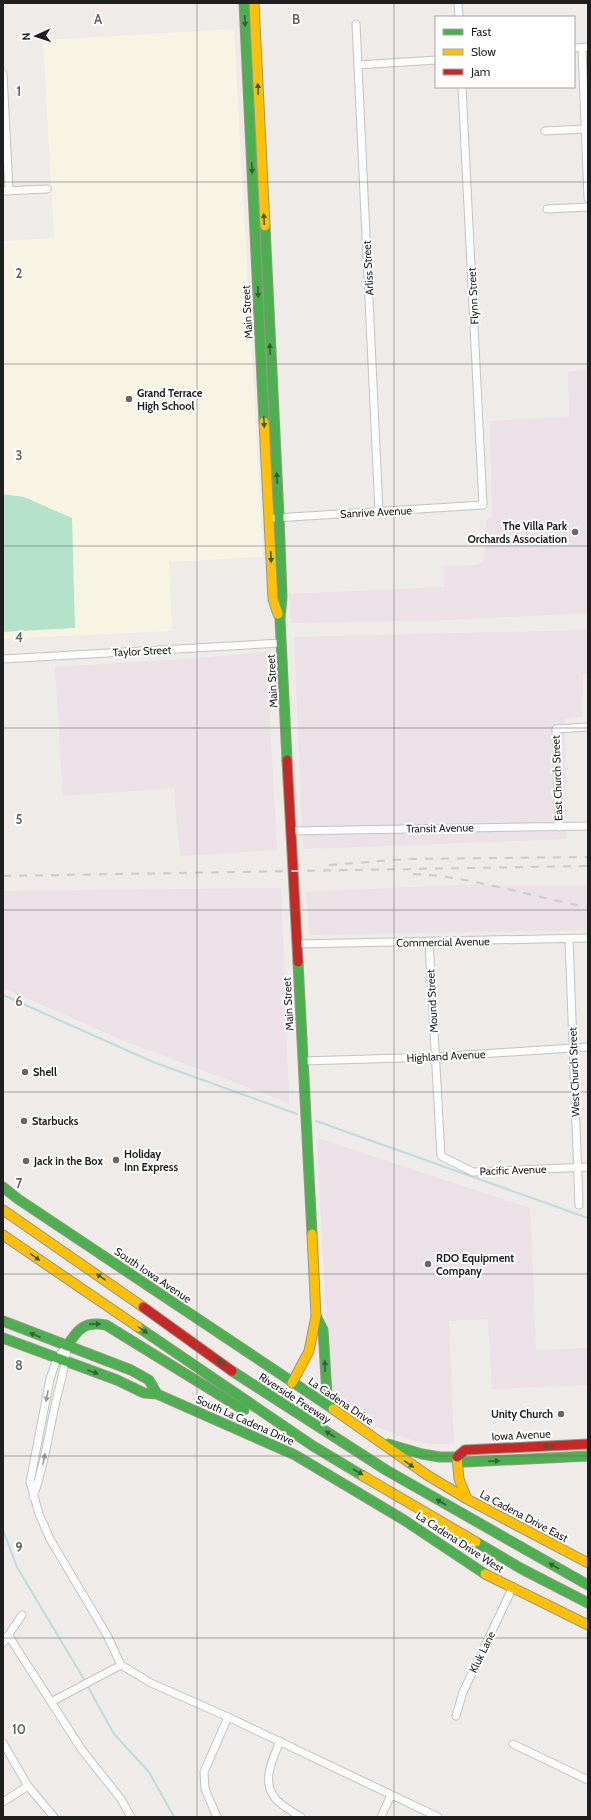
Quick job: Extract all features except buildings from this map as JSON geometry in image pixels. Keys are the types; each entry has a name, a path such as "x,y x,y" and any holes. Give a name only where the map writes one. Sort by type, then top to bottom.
{"main road":[{"name":"Main Street","path":"244,3 273,599 280,619"},
{"name":"Main Street","path":"254,3 282,597 280,619 281,643 316,1316 309,1351 292,1383"},
{"name":"South Iowa Avenue","path":"3,1187 18,1199 292,1383"},
{"name":"Riverside Freeway","path":"3,1210 250,1383 380,1466 461,1514 588,1585"},
{"path":"3,1235 313,1446 522,1569 588,1603"},
{"path":"316,1316 323,1330 326,1390 328,1395 355,1416 364,1430"},
{"path":"3,1321 131,1370 149,1380 157,1394"},
{"path":"67,1346 79,1328 95,1323 106,1325 292,1439 313,1446"},
{"name":"South La Cadena Drive","path":"3,1338 117,1380 144,1393 157,1394 271,1443 322,1471"},
{"name":"La Cadena Drive","path":"292,1383 378,1440"},
{"path":"378,1440 405,1462 467,1499"},
{"name":"Iowa Avenue","path":"378,1440 405,1450 440,1457 457,1457 465,1462 588,1456"},
{"name":"Iowa Avenue","path":"457,1457 465,1450 588,1444"},
{"name":"La Cadena Drive East","path":"457,1457 457,1470 460,1485 467,1499 588,1563"},
{"name":"La Cadena Drive West","path":"322,1471 404,1520 479,1571 512,1589 588,1625"}],"street":[{"path":"458,3 458,16"},
{"name":"Arliss Street","path":"356,24 379,511"},
{"path":"581,48 588,198"},
{"path":"358,65 435,60"},
{"path":"3,73 6,191 47,189"},
{"name":"Flynn Street","path":"462,88 483,505"},
{"path":"545,132 585,129"},
{"path":"547,210 588,207"},
{"name":"Sanrive Avenue","path":"269,518 483,505"},
{"name":"Taylor Street","path":"3,659 281,643"},
{"name":"East Church Street","path":"559,827 556,729 588,727"},
{"name":"Transit Avenue","path":"291,831 588,826"},
{"name":"Commercial Avenue","path":"297,944 588,938"},
{"name":"West Church Street","path":"569,939 579,1205"},
{"name":"Mound Street","path":"429,942 441,1156"},
{"name":"Highland Avenue","path":"303,1061 436,1057 588,1047"},
{"name":"Pacific Avenue","path":"441,1156 473,1172 588,1167"},
{"path":"67,1346 57,1358 50,1379 30,1482 33,1497 50,1539 107,1635 121,1665 151,1683 228,1716 438,1817"},
{"path":"33,1497 39,1481 59,1385 66,1362 67,1346"},
{"name":"Kluk Lane","path":"456,1716 463,1692 512,1589"},
{"path":"3,1643 22,1615"},
{"path":"8,1635 82,1750 121,1799 131,1817"},
{"path":"51,1702 121,1665"},
{"path":"217,1817 205,1789 204,1772 228,1716"},
{"path":"280,1741 270,1765 268,1778 271,1789 275,1798 301,1817"},
{"path":"3,1743 28,1786 54,1817"},
{"path":"513,1744 588,1780"},
{"path":"3,1802 28,1786"},
{"path":"381,1817 391,1795"}],"shaded area":[{"name":"Grand Terrace High School","path":"234,29 263,557 169,562 172,631 3,639 3,241 54,238 43,40"},
{"path":"588,370 588,613 446,620 291,623 289,594 444,587 444,566 478,565 484,560 486,521 492,516 490,421 569,417 568,372"},
{"path":"588,630 588,673 583,674 582,717 565,719 566,839 303,849 294,637"},
{"path":"266,652 277,850 180,856 174,788 63,796 55,667 186,659"},
{"path":"456,885 588,886 588,930 310,935 306,892"},
{"path":"281,888 289,1103 127,1042 3,988 3,891"},
{"name":"RDO Equipment Company","path":"317,1138 530,1208 536,1350 588,1348 588,1385 492,1389 488,1319 449,1321 454,1444 434,1444 414,1441 397,1435 378,1427 332,1398 330,1394"}],"green space":[{"path":"3,494 24,497 72,518 75,628 3,632"}],"waterway":[{"path":"3,995 153,1062 297,1114"},
{"path":"316,1121 588,1218"},
{"path":"3,1530 17,1567 85,1681"},
{"path":"87,1685 114,1734 149,1772 174,1817"}],"railway":[{"path":"329,865 407,859 588,857"},
{"path":"3,876 588,866"},
{"path":"413,874 479,883 588,907"}],"traffic: fast":[{"path":"244,3 264,422"},
{"path":"265,226 279,517 282,597 280,619 287,760"},
{"path":"298,962 312,1234"},
{"path":"3,1187 18,1199 333,1409"},
{"path":"316,1316 323,1330 327,1395 343,1408"},
{"path":"3,1321 131,1370 149,1380 157,1394"},
{"path":"67,1346 78,1331 87,1325 106,1325 244,1410"},
{"path":"138,1327 313,1446 363,1476"},
{"path":"3,1338 117,1380 144,1393 157,1394 295,1455 404,1520 485,1574"},
{"path":"232,1371 386,1470 588,1585"},
{"path":"388,1444 422,1454 440,1457 457,1457 465,1462 588,1456"},
{"path":"476,1542 522,1569 588,1603"}],"traffic: slow":[{"path":"254,3 265,226"},
{"path":"264,422 273,599 278,614"},
{"path":"3,1210 143,1307"},
{"path":"292,1383 309,1351 316,1316 312,1234"},
{"path":"3,1235 138,1327"},
{"path":"333,1409 427,1475 467,1499"},
{"path":"457,1457 459,1479 467,1499 588,1563"},
{"path":"363,1476 476,1542"},
{"path":"485,1574 588,1625"}],"traffic: jam":[{"path":"287,760 298,962"},
{"path":"143,1307 232,1371"},
{"path":"457,1457 465,1450 588,1444"}],"place":[{"name":"Grand Terrace High School","path":"129,399"},
{"name":"The Villa Park Orchards Association","path":"575,532"},
{"name":"Shell","path":"25,1072"},
{"name":"Starbucks","path":"24,1121"},
{"name":"Holiday Inn Express","path":"116,1160"},
{"name":"Jack in the Box","path":"26,1161"},
{"name":"RDO Equipment Company","path":"428,1264"},
{"name":"Unity Church","path":"561,1414"}]}
